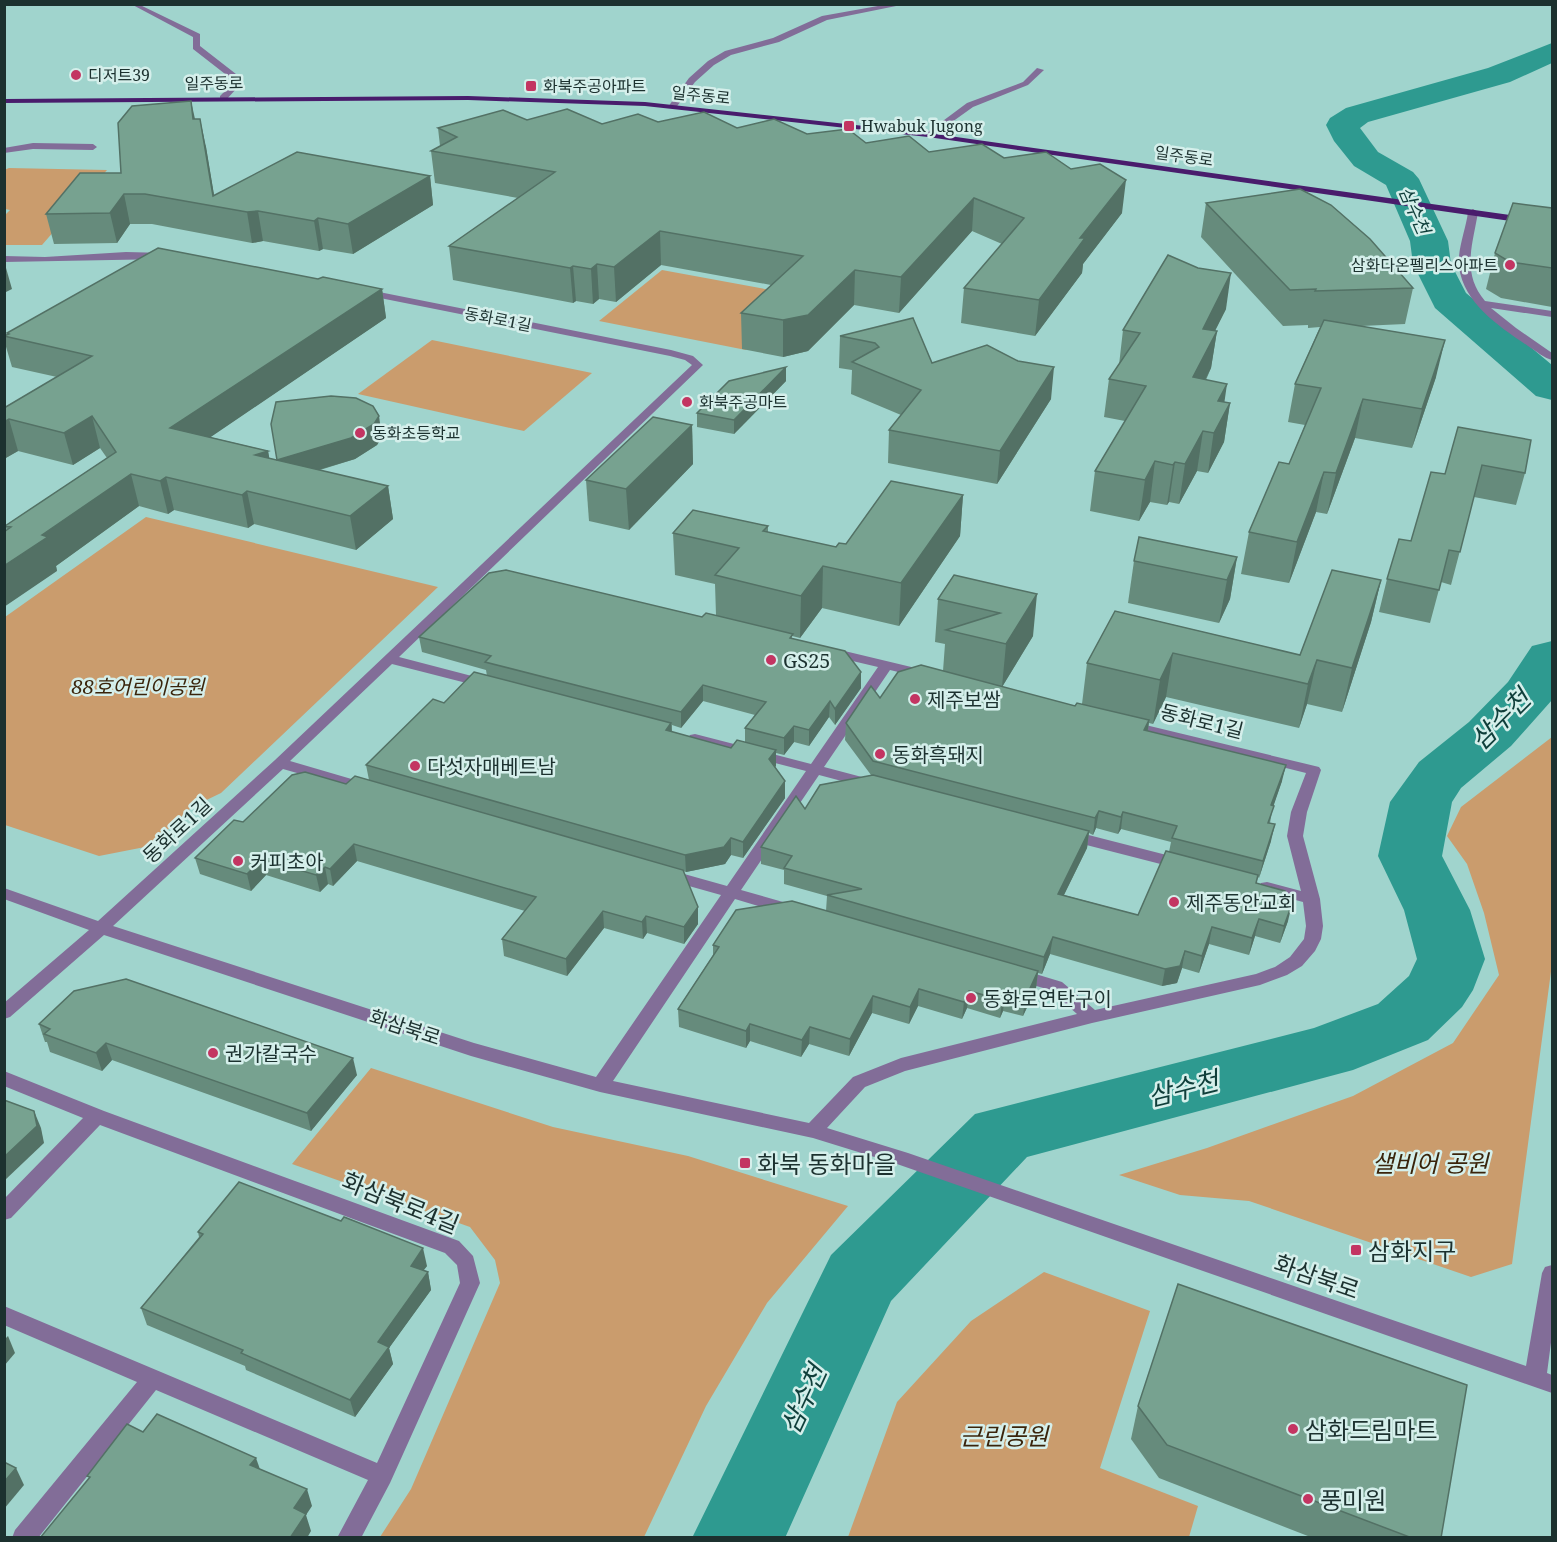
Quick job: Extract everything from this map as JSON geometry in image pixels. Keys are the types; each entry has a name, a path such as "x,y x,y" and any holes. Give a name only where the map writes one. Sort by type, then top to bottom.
{"main road":[{"name":"일주동로","path":"4,101 223,98 537,99 672,107 928,135 1473,212"},
{"path":"4,111 92,100"},
{"path":"1473,212 1552,224"}],"street":[{"path":"672,107 692,80 711,63 728,54 776,40 825,18 903,4"},
{"path":"134,5 197,36 196,47 233,76 234,86 223,98"},
{"path":"928,135 971,104 991,95 1017,89 1034,79 1040,70"},
{"path":"4,151 33,146 93,147"},
{"path":"1473,212 1464,266 1470,287 1486,309 1552,357"},
{"path":"4,259 72,260 142,254 183,257"},
{"name":"동화로1길","path":"4,1013 101,928 390,659 491,569 698,366 689,358 671,353 356,291"},
{"path":"1481,303 1552,314"},
{"path":"817,649 932,677"},
{"path":"390,659 505,689"},
{"path":"600,1085 886,666"},
{"name":"동화로1길","path":"1117,722 1314,770 1294,835 1312,899"},
{"path":"677,734 885,787"},
{"path":"280,763 382,792"},
{"path":"1058,832 1196,868"},
{"path":"652,870 810,915"},
{"path":"813,1131 859,1082 901,1065 1092,1017 1260,979 1285,971 1303,958 1312,942 1316,922 1312,899 1254,884"},
{"name":"화삼북로","path":"4,893 101,928 471,1049 600,1085 813,1131 901,1158 1544,1381"},
{"path":"1000,970 1056,986 1092,1017"},
{"name":"화삼북로4길","path":"4,1078 97,1116 452,1247 466,1262 470,1283 382,1476 348,1538"},
{"path":"4,1212 97,1116"},
{"path":"1544,1381 1552,1273"},
{"path":"4,1315 382,1476"},
{"path":"24,1538 153,1378"}],"green space":[{"path":"9,168 107,170 42,245 5,245 5,215 10,210 5,209 4,170"},
{"path":"662,270 803,296 746,350 599,321"},
{"path":"432,340 592,373 524,431 358,394"},
{"name":"88호어린이공원","path":"146,517 438,587 221,793 192,807 150,846 99,856 5,825 5,617"},
{"name":"샐비어 공원","path":"1552,737 1552,964 1512,1264 1471,1277 1249,1201 1180,1195 1119,1175 1207,1148 1353,1096 1453,1043 1499,975 1484,913 1467,864 1447,836 1461,807"},
{"path":"371,1068 553,1127 688,1156 848,1206 767,1303 706,1406 644,1537 380,1537 411,1489 500,1283 495,1260 470,1227 292,1164"},
{"name":"근린공원","path":"1044,1272 1150,1311 1100,1468 1198,1506 1189,1537 848,1537 897,1402 971,1321"}],"building":[{"path":"191,101 193,119 200,119 213,196 297,152 430,176 348,224 318,218 314,221 258,211 247,212 145,194 124,194 110,213 46,214 80,173 121,173 118,123 132,106"},
{"path":"567,109 602,124 638,114 658,122 704,112 737,128 774,119 807,134 848,129 866,143 909,136 929,152 982,144 1004,158 1046,152 1071,169 1100,164 1126,180 1080,238 1085,238 1039,300 964,288 1024,218 974,198 901,277 855,270 808,315 783,320 741,313 803,256 660,231 614,267 597,264 591,269 573,266 570,268 449,246 555,172 431,151 457,137 438,128 503,110 527,120"},
{"path":"1300,189 1331,205 1370,239 1413,288 1290,290 1206,203"},
{"path":"1513,203 1552,208 1552,268 1510,262 1495,253"},
{"path":"158,248 382,289 170,428 268,451 255,455 388,486 350,516 247,491 242,495 166,477 160,481 131,474 42,535 48,537 4,566 4,532 11,527 5,526 116,452 92,416 64,433 9,419 4,422 4,408 92,356 4,336"},
{"path":"1168,255 1198,268 1231,273 1203,329 1217,331 1193,377 1227,384 1218,401 1230,403 1214,433 1203,431 1185,464 1175,462 1173,465 1155,461 1145,480 1095,471 1146,386 1109,379 1140,333 1123,330"},
{"path":"913,318 932,363 987,345 1018,361 1054,367 1000,451 889,430 921,390 852,362 879,347 875,343 840,336"},
{"path":"1324,320 1445,340 1422,409 1363,399 1336,473 1324,472 1297,542 1249,532 1279,462 1289,464 1321,388 1295,384"},
{"path":"786,367 734,420 697,413 729,381"},
{"path":"331,396 356,398 373,406 379,416 374,424 351,438 277,460 271,424 276,402"},
{"path":"653,417 692,425 626,489 586,480"},
{"path":"1458,427 1531,440 1525,473 1482,465 1460,552 1449,550 1439,590 1387,579 1399,539 1411,541 1431,472 1445,474"},
{"path":"891,481 963,495 901,583 823,566 801,596 715,575 739,548 673,533 693,510 768,526 763,531 836,547 839,543 846,544"},
{"path":"1139,537 1237,557 1227,580 1134,561"},
{"path":"506,570 702,617 706,613 793,634 790,638 845,651 861,672 835,709 830,701 809,730 794,726 784,738 745,728 766,702 703,685 681,712 485,662 491,656 419,637 489,573"},
{"path":"1332,570 1381,580 1352,668 1317,660 1308,684 1173,653 1160,680 1087,663 1115,611 1300,655"},
{"path":"954,575 1037,594 1006,644 946,630 1000,613 938,599"},
{"path":"921,665 1075,706 1077,703 1149,720 1144,730 1286,765 1271,805 1274,806 1268,823 1275,824 1263,861 1172,838 1177,826 1123,812 1121,817 1099,811 1095,818 873,761 846,723 871,686 880,698 898,672"},
{"path":"474,672 671,723 666,730 731,748 737,740 776,750 769,759 785,781 743,842 731,838 724,847 685,855 366,765 433,699 444,703"},
{"path":"305,772 346,784 355,776 683,870 698,907 684,927 646,916 642,922 603,911 566,959 502,939 536,897 354,844 330,869 325,867 316,875 262,859 247,874 195,858 234,820 243,822 292,775"},
{"path":"873,775 1089,831 1058,894 1138,915 1166,851 1258,875 1256,883 1285,891 1292,904 1284,926 1259,919 1252,938 1212,927 1202,956 1185,951 1180,966 1165,969 1053,937 1044,957 827,895 862,889 784,868 792,856 761,847 796,796 805,809 820,785"},
{"path":"792,901 1038,971 1025,999 1005,994 1002,1000 969,991 964,1002 919,989 910,1007 873,996 850,1039 810,1027 802,1040 750,1024 746,1031 678,1009 719,947 713,945 736,910"},
{"path":"126,979 353,1058 307,1113 106,1043 96,1053 44,1034 50,1029 39,1024 74,991"},
{"path":"4,1100 34,1111 37,1126 4,1157"},
{"path":"239,1182 341,1221 344,1217 423,1248 411,1266 428,1272 378,1342 389,1347 350,1400 241,1353 243,1350 141,1308 203,1234 198,1232"},
{"name":"삼화드림마트","path":"1178,1284 1467,1385 1441,1538 1412,1538 1167,1445 1138,1406"},
{"path":"157,1414 256,1458 250,1465 307,1489 294,1508 306,1514 290,1538 40,1538 90,1477 87,1476 127,1424 143,1432"},
{"path":"4,1462 16,1468 4,1482"}],"waterway":[{"name":"삼수천","path":"1552,52 1499,75 1357,115 1342,125 1351,141 1366,159 1401,179 1429,241 1432,264 1449,299 1552,387"},
{"name":"삼수천","path":"738,1538 860,1279 1002,1135 1328,1051 1403,1022 1438,990 1451,959 1437,910 1410,856 1421,802 1440,775 1490,734 1528,694 1552,658"}],"place":[{"name":"디저트39","path":"76,75"},
{"name":"화북주공아파트","path":"531,86"},
{"name":"Hwabuk Jugong","path":"849,126"},
{"name":"삼화다온펠리스아파트","path":"1510,265"},
{"name":"화북주공마트","path":"687,402"},
{"name":"동화초등학교","path":"360,433"},
{"name":"GS25","path":"771,660"},
{"name":"제주보쌈","path":"915,699"},
{"name":"동화흑돼지","path":"880,754"},
{"name":"다섯자매베트남","path":"415,766"},
{"name":"커피초아","path":"238,861"},
{"name":"제주동안교회","path":"1174,902"},
{"name":"동화로연탄구이","path":"971,998"},
{"name":"권가칼국수","path":"213,1053"},
{"name":"화북 동화마을","path":"745,1163"},
{"name":"삼화지구","path":"1356,1250"},
{"name":"삼화드림마트","path":"1293,1429"},
{"name":"풍미원","path":"1308,1499"}]}
